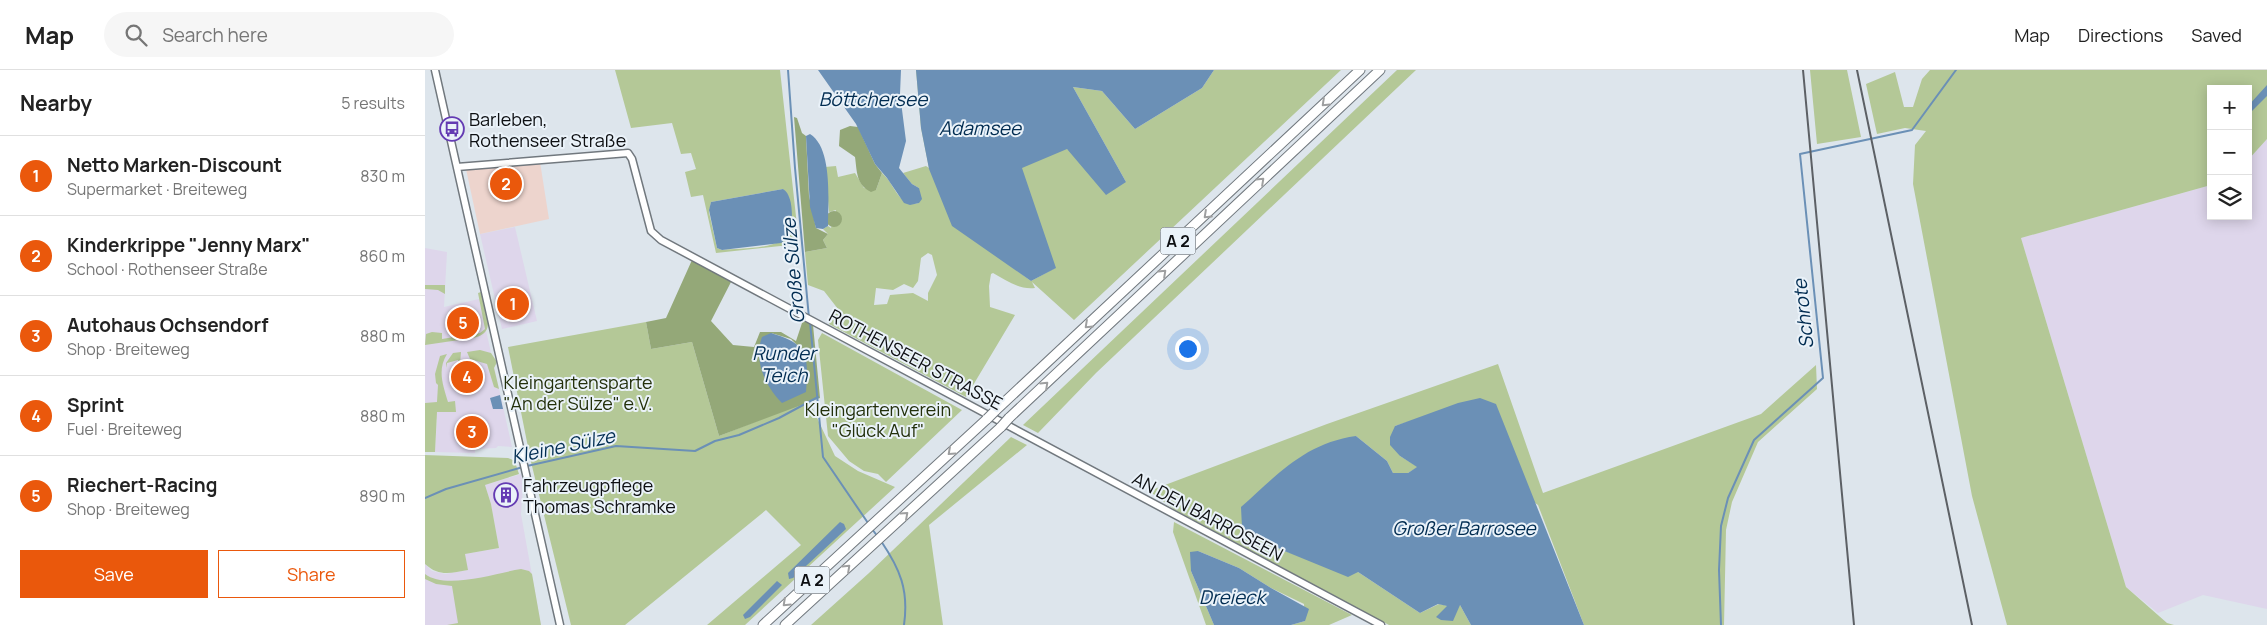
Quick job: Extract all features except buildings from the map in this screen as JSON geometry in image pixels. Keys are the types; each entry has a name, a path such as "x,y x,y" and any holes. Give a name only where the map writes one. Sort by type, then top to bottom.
{"highway":[{"name":"A 2","path":"763,625 1361,70"},
{"name":"A 2","path":"785,625 1001,427 1379,70"}],"street":[{"path":"435,70 560,625"},
{"name":"ROTHENSEER STRASSE","path":"457,167 628,153 631,157 649,225 654,235 1021,433"},
{"name":"AN DEN BARROSEEN","path":"1021,433 1381,625"}],"shaded area":[{"path":"2267,139 2267,609 2203,595 2158,613 2126,587 2021,238 2207,186 2207,220 2252,220 2252,156"},
{"path":"540,162 549,219 480,234 466,169"},
{"path":"515,227 537,321 502,329 480,234"},
{"path":"425,248 447,252 444,307 479,299 512,447 498,446 496,448 475,449 475,453 435,452 437,419 425,420"},
{"path":"521,474 523,486 521,514 541,625 425,625 425,564 432,571 445,574 467,570 465,554 499,548 491,504 485,485"}],"green space":[{"path":"615,70 780,70 799,244 716,253 703,195 691,197 685,172 696,169 691,153 681,154 672,123 631,128","holes":["783,189 789,197 791,229 788,236 781,241 762,247 722,250 717,248 709,212 711,202"]},
{"path":"916,70 975,70 1067,149 1126,182 1073,87 1102,91 1135,129 1202,88 1214,70 1341,70 1074,320 1032,282 1035,288 1013,284 993,273 991,274 989,286 990,307 1015,315 966,397 829,324 838,309 824,291 808,285 805,252 827,248 823,240 828,234 823,229 828,226 831,228 836,210 829,212 825,167 836,166 838,177 855,173 864,188 876,190 882,173 902,199 912,204 919,203 919,188 912,184 903,173 926,166 929,168 921,128","holes":["928,253 932,255 937,275 928,293 928,301 913,293 890,295 887,304 874,305 876,288 893,290 904,284 913,288 918,281 921,258","1008,264 1055,268 1031,281"]},
{"path":"1397,70 1416,70 1096,373 1038,433 1023,425"},
{"path":"1810,70 1847,70 1861,137 1817,144"},
{"path":"1930,70 2267,70 2267,139 2252,156 2252,85 2207,85 2207,186 2021,238 2126,587 2167,623 2174,625 2007,625 1972,496 1913,184 1915,145 1926,131 1905,128 1877,134 1866,84 1895,72 1904,107 1913,107 1922,79"},
{"path":"794,117 797,118 802,133 806,136 809,196 816,228 828,234 823,240 827,248 805,252"},
{"path":"850,126 858,127 875,164 882,173 876,190 871,192 862,186 860,182 855,157 839,146 840,130"},
{"path":"834,211 842,219 834,227 826,219"},
{"path":"692,260 731,282 711,321 733,345 754,347 760,332 781,332 796,341 803,320 813,325 820,398 719,436 692,342 651,349 646,322 666,318","holes":["771,333 791,339 805,353"]},
{"path":"425,285 445,285 445,294 438,290 425,289"},
{"path":"481,292 488,317 487,330 476,337 465,339 464,336 480,333 485,329 478,293"},
{"name":"Kleingartensparte \"An der Sülze\" e.V.","path":"646,322 651,349 692,342 719,436 800,404 810,403 835,456 858,471 895,487 745,625 707,625 801,545 766,510 625,625 571,625 531,462 508,347"},
{"path":"432,332 442,333 442,339 460,336 459,340 425,345 426,334"},
{"name":"Kleingartenverein \"Glück Auf\"","path":"822,333 962,410 886,482 878,474 864,471 849,461 828,436 818,340"},
{"path":"480,350 491,353 497,362 494,368 499,389 494,387 487,364 470,359 467,352"},
{"path":"461,352 460,364 458,360 447,363 446,368 446,363 453,353"},
{"path":"447,354 442,366 442,378 448,402 455,401 456,412 437,412 435,452 425,452 425,403 437,402 438,385 435,374 440,356"},
{"path":"1498,364 1543,493 1761,414 1816,365 1817,389 1758,442 1732,502 1726,530 1724,625 1584,625 1538,505 1414,420 1395,426 1400,456 1418,467 1408,473 1393,473 1387,461 1356,436 1270,543 1282,550 1314,561 1358,572 1420,613 1439,604 1448,606 1460,605 1471,625 1389,625 1175,510 1149,491 1327,424"},
{"path":"1011,437 1027,445 929,525 943,625 811,625 869,573"},
{"path":"425,455 508,458 518,462 516,465 519,474 485,485 491,504 499,548 465,554 468,570 445,573 435,571 425,564"},
{"path":"1174,522 1352,615 1329,625 1291,625 1305,621 1304,604 1271,588 1239,568 1198,551 1191,571 1214,625 1206,625 1173,532"},
{"path":"521,569 532,574 541,625 447,625 458,623 452,586 436,584 425,579 425,574 434,579 458,581"}],"water":[{"name":"Böttchersee","path":"818,70 901,70 900,94 906,141 899,168 912,184 919,188 922,199 919,203 910,205 904,203 875,164 856,124"},
{"name":"Adamsee","path":"916,70 1214,70 1202,88 1135,129 1102,91 1073,87 1126,182 1106,195 1067,149 1022,168 1056,268 1031,281 952,226 929,169 921,128"},
{"path":"2267,85 2267,96 2252,111 2252,102"},
{"path":"810,134 823,151 828,176 828,226 823,229 816,228 810,207 806,136"},
{"path":"783,189 790,198 792,212 788,238 781,243 722,250 717,248 709,210 711,202"},
{"name":"Runder Teich","path":"771,333 793,342 799,347 806,360 806,392 782,403 766,381 760,364 759,355 762,337"},
{"path":"500,395 503,409 493,409 490,398"},
{"name":"Großer Barrosee","path":"1480,398 1496,404 1584,625 1471,625 1460,605 1453,621 1441,620 1436,617 1447,606 1438,604 1420,613 1358,572 1348,577 1282,550 1242,528 1241,507 1280,472 1307,453 1338,440 1356,436 1387,461 1393,473 1408,473 1417,467 1400,456 1390,445 1390,437 1395,426 1458,403"},
{"path":"840,522 844,524 846,529 793,578 789,579 788,573"},
{"name":"Dreieck","path":"1198,551 1239,568 1309,609 1305,621 1291,625 1214,625 1191,571 1190,552"},
{"path":"777,581 782,585 750,617 745,619 743,615"}],"waterway":[{"name":"Große Sülze","path":"788,70 809,318"},
{"name":"Schrote","path":"1721,625 1719,570 1721,526 1728,498 1754,440 1823,378 1800,154 1912,130 1956,70"},
{"name":"Große Sülze","path":"810,322 823,457 868,523"},
{"name":"Kleine Sülze","path":"527,466 616,446 695,451 715,441 739,435 779,418 818,397"},
{"name":"Kleine Sülze","path":"425,498 446,489 523,467"},
{"name":"Große Sülze","path":"872,529 878,537"},
{"name":"Große Sülze","path":"881,541 898,571 904,590 904,625"}],"railway":[{"path":"1803,70 1854,625"},
{"path":"1857,70 1972,625"}],"place":[{"name":"Barleben, Rothenseer Straße","path":"452,129"},
{"name":"Kinderkrippe \"Jenny Marx\"","path":"506,184"},
{"name":"Netto Marken-Discount","path":"513,304"},
{"name":"Riechert-Racing","path":"463,323"},
{"name":"Sprint","path":"467,377"},
{"name":"Autohaus Ochsendorf","path":"472,432"},
{"name":"Fahrzeugpflege Thomas Schramke","path":"506,495"}]}
